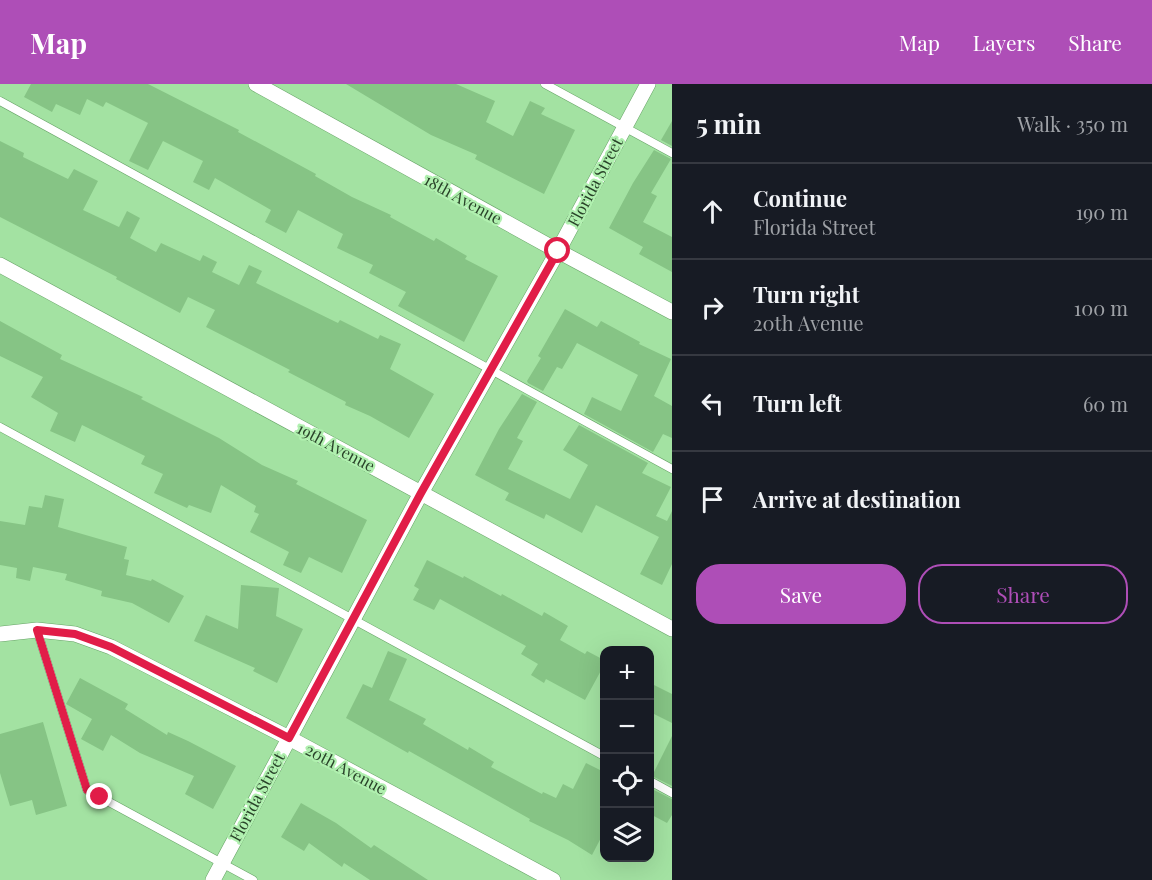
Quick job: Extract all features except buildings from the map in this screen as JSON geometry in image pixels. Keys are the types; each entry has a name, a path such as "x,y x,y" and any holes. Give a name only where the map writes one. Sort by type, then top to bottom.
{"street":[{"name":"18th Avenue","path":"256,84 672,312"},
{"name":"Florida Street","path":"213,880 421,493 558,251 648,84"},
{"name":"19th Avenue","path":"0,265 672,628"},
{"name":"20th Avenue","path":"0,634 37,630 75,634 111,647 289,738 553,880"}],"lane":[{"path":"545,84 672,153"},
{"path":"0,101 672,470"},
{"path":"0,427 600,754"},
{"path":"37,630 87,790 253,880"},
{"path":"654,783 672,794"}],"route":[{"path":"100,797 87,790 37,630 75,634 111,647 289,738 421,493 558,251"}]}
